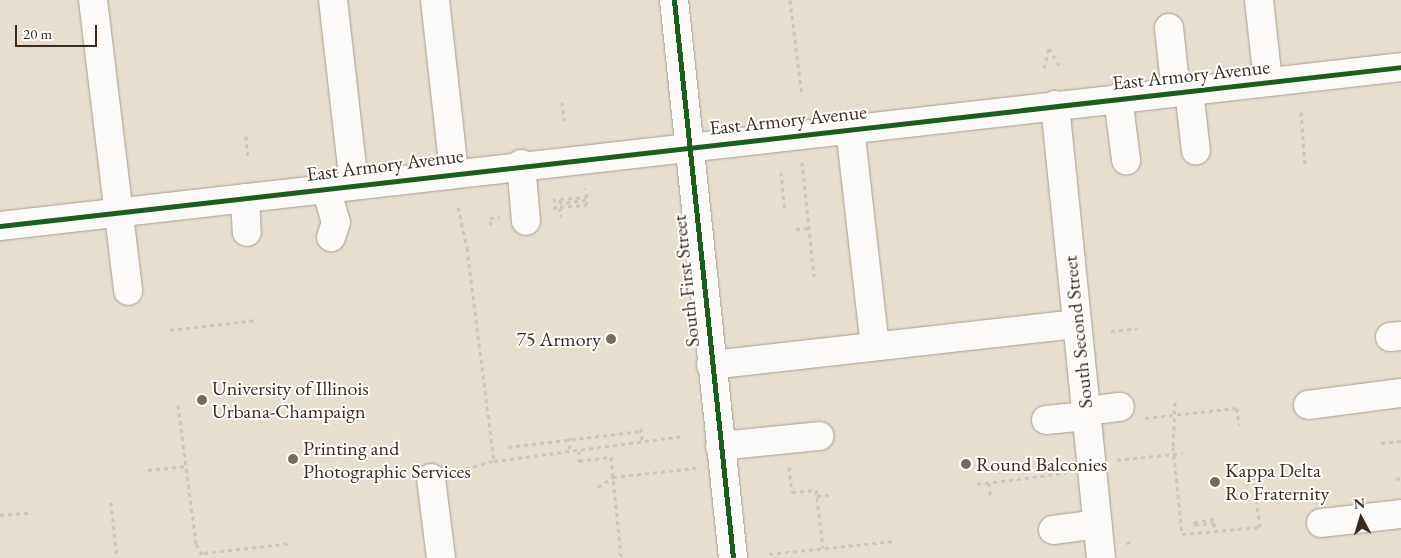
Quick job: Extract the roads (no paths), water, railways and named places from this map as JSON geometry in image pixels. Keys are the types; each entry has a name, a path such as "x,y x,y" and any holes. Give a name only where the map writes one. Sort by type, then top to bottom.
{"street":[{"path":"93,0 128,291"},
{"path":"333,0 354,185"},
{"path":"435,0 454,171"},
{"name":"South First Street","path":"674,0 691,146 690,180 732,558"},
{"path":"1259,0 1268,82"},
{"path":"1169,28 1196,151"},
{"name":"East Armory Avenue","path":"0,226 354,185 454,171 1401,67"},
{"path":"1118,98 1126,160"},
{"name":"South Second Street","path":"1054,106 1101,558"},
{"path":"850,128 875,346"},
{"path":"526,163 536,215"},
{"path":"326,188 336,222 331,237"},
{"path":"245,198 248,232"},
{"path":"711,365 1077,324"},
{"path":"1308,405 1401,393"},
{"path":"1046,420 1086,413 1130,413"},
{"path":"721,455 786,439 820,436"},
{"path":"431,478 441,558"},
{"path":"1321,522 1401,514"},
{"path":"1054,533 1098,527"}],"place":[{"name":"75 Armory","path":"611,339"},
{"name":"University of Illinois Urbana-Champaign","path":"202,400"},
{"name":"Printing and Photographic Services","path":"293,459"},
{"name":"Round Balconies","path":"966,464"},
{"name":"Kappa Delta Ro Fraternity","path":"1215,482"}]}
